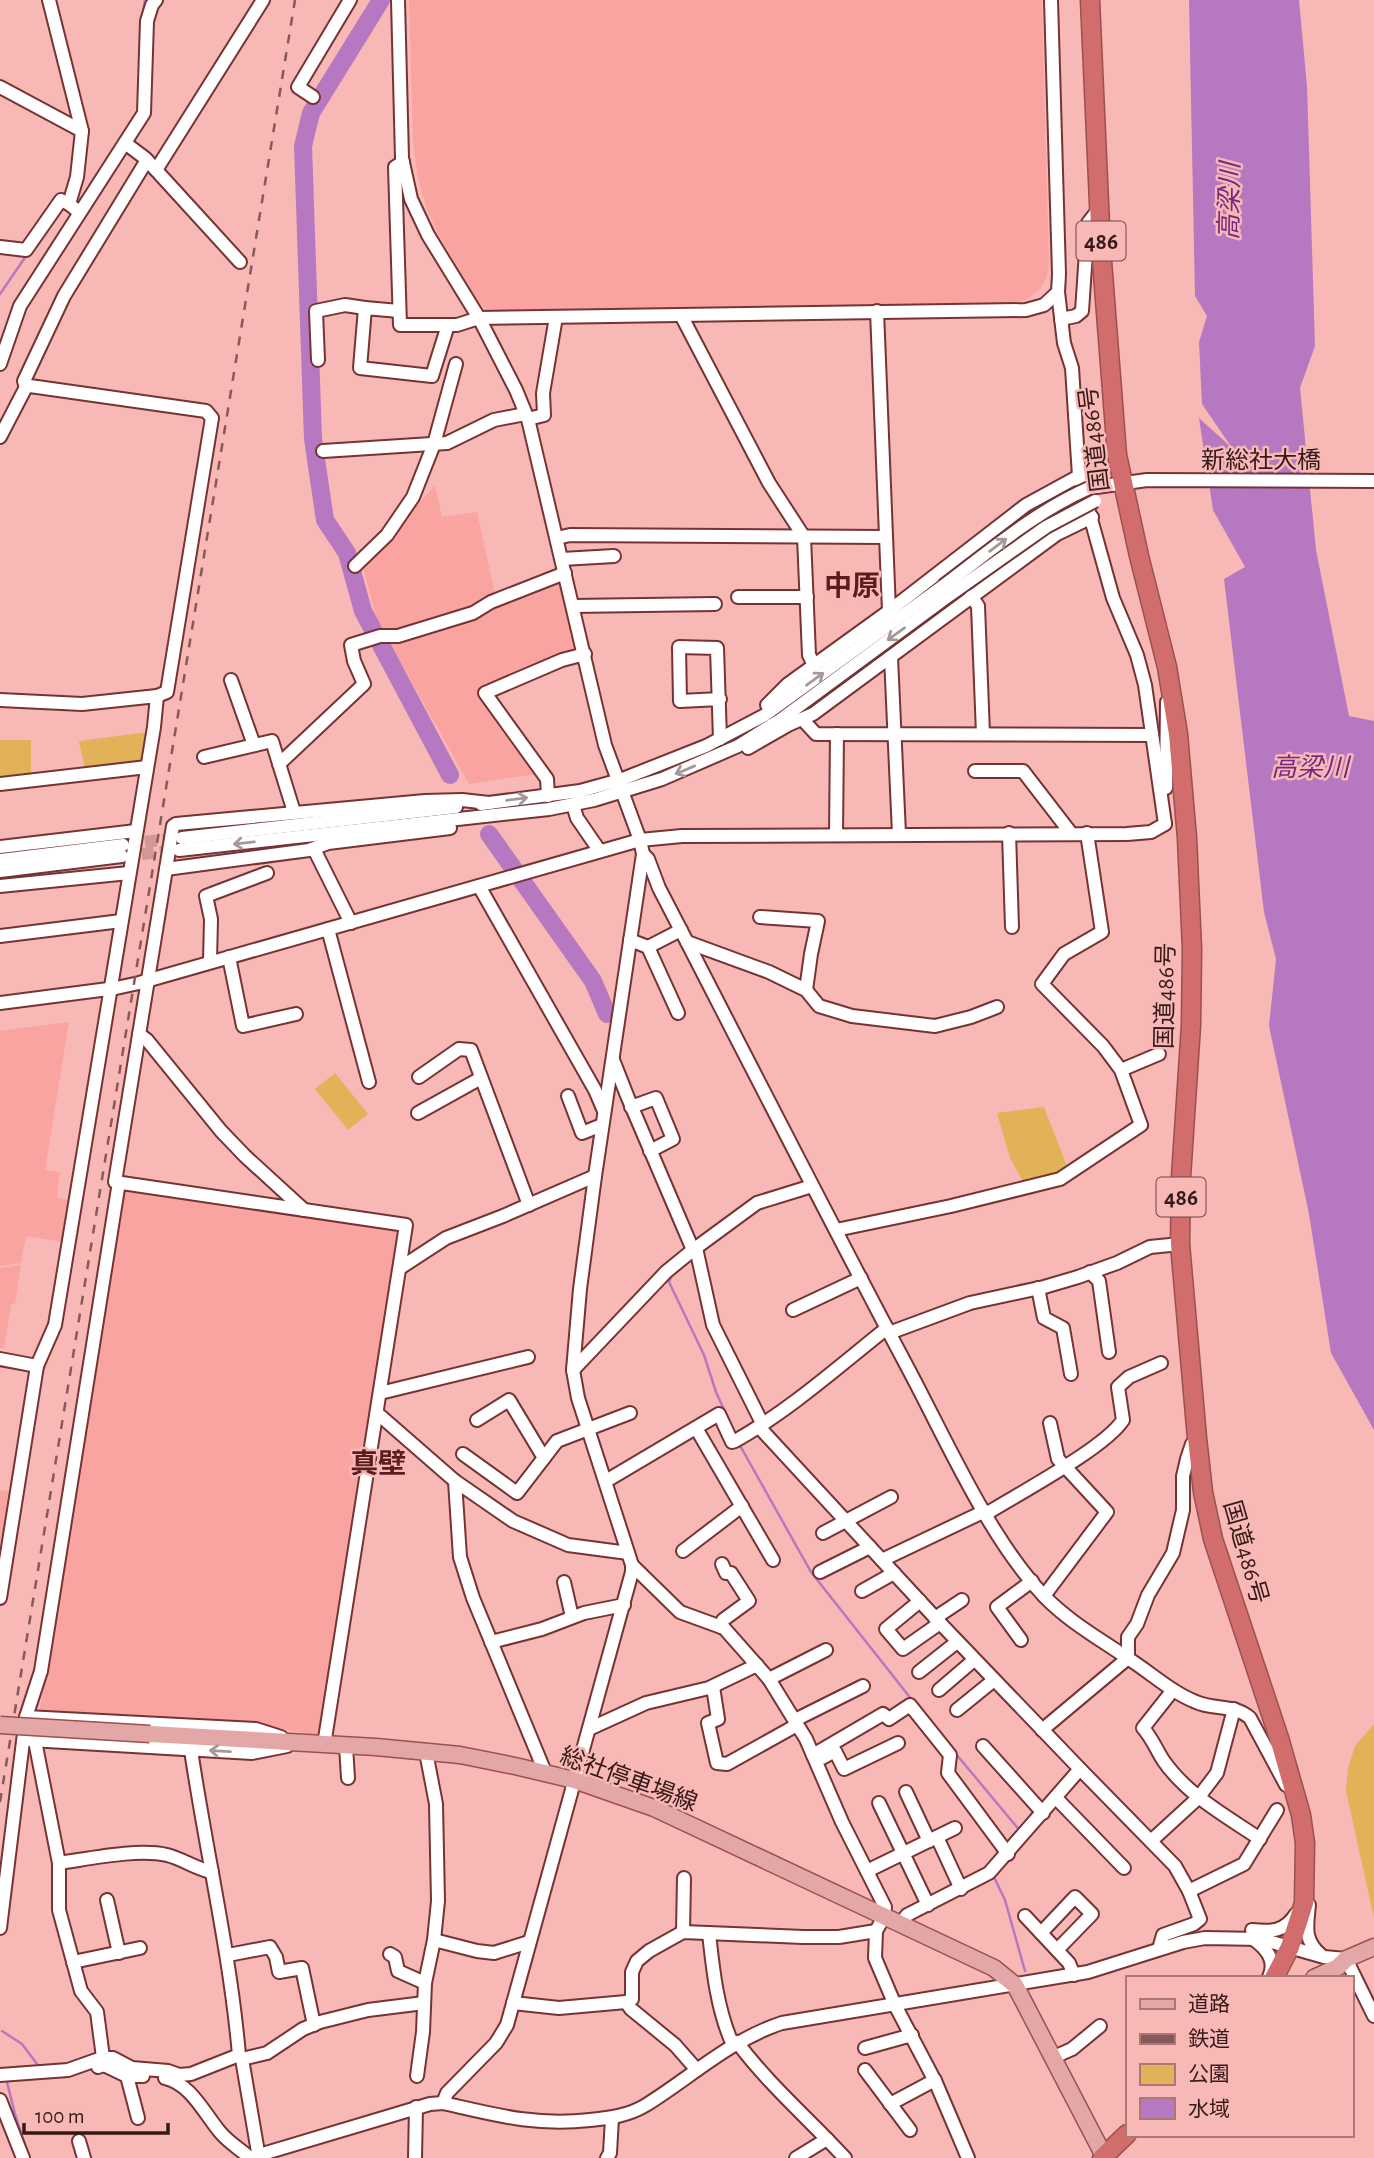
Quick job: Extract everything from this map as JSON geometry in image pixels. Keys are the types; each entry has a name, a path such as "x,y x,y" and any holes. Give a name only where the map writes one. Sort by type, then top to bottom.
{"highway":[{"name":"国道486号","path":"1090,0 1099,209 1115,434 1122,482 1167,667 1180,747 1187,838 1192,949 1191,1025 1181,1177 1180,1244 1203,1492 1213,1539 1294,1790 1304,1830 1304,1903 1290,1947 1272,1976"},
{"path":"1104,2157 1126,2135"}],"main road":[{"name":"総社停車場線","path":"0,1725 426,1752 545,1772 654,1808 880,1924 900,1925 994,1968 1016,1985 1104,2157"},
{"path":"1318,1976 1338,1967 1346,1959 1371,1949"}],"street":[{"path":"49,0 82,131 75,209"},
{"path":"0,438 26,387 24,382 64,296 263,0"},
{"path":"313,97 298,87 350,0"},
{"path":"398,0 402,162 411,199 428,235 479,318 516,390 526,416 605,745 622,786 643,855 595,1176 580,1289 573,1370 578,1398 630,1559 624,1605 507,2025 496,2043 447,2093 443,2103"},
{"path":"1051,0 1058,292 1064,344 1072,368 1079,476 1113,598 1137,655 1145,685 1165,824"},
{"path":"0,364 20,306 75,209 144,113 147,21 153,2"},
{"path":"0,86 82,131"},
{"path":"125,143 151,165 240,261"},
{"path":"402,162 395,167 400,325 457,325 479,318 1026,310 1044,305 1058,292"},
{"path":"0,247 26,250 61,201 75,209"},
{"path":"1061,319 1076,316 1082,311 1088,223 1099,209"},
{"path":"318,360 316,311 345,305 399,311"},
{"path":"365,308 360,368 432,376 448,325"},
{"path":"877,311 889,611"},
{"path":"681,314 769,483 804,537 809,655 814,664"},
{"path":"323,451 447,443 494,420 544,415 543,393 556,317"},
{"path":"355,566 387,535 413,497 434,444 456,364"},
{"path":"0,700 82,704 157,696 167,692 212,418 206,411 26,387"},
{"path":"737,730 775,699 788,684 889,611 1026,505 1079,476"},
{"name":"新総社大橋","path":"947,590 1028,522 1059,502 1090,488 1147,480 1374,481"},
{"path":"180,844 489,810 573,805 622,786 765,715 947,590 1122,482"},
{"path":"714,757 745,750 813,714 1056,534 1092,516"},
{"path":"557,538 570,535 886,537"},
{"path":"562,559 614,556"},
{"path":"279,764 364,684 354,661 351,645 375,638 398,636 473,613 491,602 565,573"},
{"path":"166,869 314,849 328,842 446,829 489,810 548,796 662,779 738,746 780,720 947,590"},
{"path":"971,596 978,606 983,734"},
{"path":"738,597 807,597"},
{"path":"573,606 715,604"},
{"path":"720,699 680,701 679,647 718,648 720,699 720,739"},
{"path":"548,796 547,779 485,693 562,660 585,654"},
{"path":"891,656 899,834"},
{"path":"1165,824 1167,667"},
{"path":"231,680 254,745"},
{"path":"1,1590 36,1362 55,1325 157,696"},
{"path":"802,719 816,734 1152,735"},
{"path":"836,835 837,734"},
{"path":"204,757 272,741 294,812"},
{"path":"0,784 147,767"},
{"path":"975,771 1023,771 1070,832"},
{"path":"324,1745 407,1225 115,1182 173,827 176,824 294,812 319,813 425,801 462,800 489,810"},
{"path":"573,805 577,818 599,850"},
{"path":"0,1003 111,989 148,980 640,840 682,836 1151,832 1165,824"},
{"path":"0,847 136,831"},
{"path":"1009,833 1012,927"},
{"path":"836,1230 951,1206 1060,1179 1142,1125 1121,1070 1103,1046 1042,984 1064,954 1102,932 1087,833"},
{"path":"314,849 351,923"},
{"path":"0,860 123,850 0,871"},
{"path":"643,855 648,859 659,888 812,1186 985,1512 1011,1554 1044,1596 1091,1635 1198,1704 1243,1711 1250,1717 1287,1786 1294,1790"},
{"path":"0,886 129,873"},
{"path":"210,961 211,919 206,896 267,873"},
{"path":"479,886 594,1090 603,1118"},
{"path":"761,917 818,921 810,954 806,989"},
{"path":"0,936 121,921"},
{"path":"328,929 369,1082"},
{"path":"649,947 681,930"},
{"path":"630,940 649,947 678,1013"},
{"path":"687,942 769,972 806,989 820,1006 841,1013 919,1025 943,1025 997,1007"},
{"path":"229,957 243,1026 296,1014"},
{"path":"139,1034 147,1040 237,1148 304,1211"},
{"path":"419,1077 463,1048 471,1051 529,1205"},
{"path":"1121,1070 1159,1054"},
{"path":"612,1057 631,1107 694,1249 713,1325 761,1426 957,1642 1175,1866 1200,1919 1194,1924 1163,1935 1159,1950"},
{"path":"418,1113 481,1078"},
{"path":"568,1096 582,1133 603,1118"},
{"path":"631,1107 656,1098 673,1139 650,1151"},
{"path":"400,1268 446,1238 595,1176"},
{"path":"103,2061 97,2012 81,1991 59,1910 59,1863 29,1740 26,1717 41,1671 118,1182"},
{"path":"573,1370 666,1272 694,1249 757,1203 812,1186"},
{"path":"606,1481 719,1414 732,1442 737,1440 761,1426 888,1330 970,1303 1038,1289 1090,1272 1150,1247 1180,1244"},
{"path":"1090,1272 1099,1281 1109,1352"},
{"path":"793,1310 861,1278"},
{"path":"1038,1289 1044,1318 1063,1328 1071,1374"},
{"path":"0,1352 36,1362"},
{"path":"380,1393 528,1357"},
{"path":"0,1359 36,1362"},
{"path":"882,1560 985,1512 1090,1449 1122,1423 1118,1387 1129,1377 1161,1363"},
{"path":"477,1420 509,1400 544,1458"},
{"path":"377,1413 455,1481 513,1521 547,1537 630,1559 680,1612 721,1627 769,1679 796,1722 842,1822 886,1907 880,1924 876,1958 895,2005 935,2080 968,2158"},
{"path":"463,1454 517,1493 557,1441 630,1413"},
{"path":"1044,1596 1107,1512 1058,1459 1050,1423"},
{"path":"696,1427 773,1560"},
{"path":"1128,1658 1128,1637 1172,1553 1183,1510 1186,1459 1197,1438"},
{"path":"455,1481 460,1557 491,1642 545,1772"},
{"path":"822,1533 891,1497"},
{"path":"683,1550 742,1506"},
{"path":"820,1572 870,1546"},
{"path":"721,1627 723,1620 750,1601 731,1573 726,1573 722,1564"},
{"path":"862,1591 894,1573"},
{"path":"1021,1640 997,1607 1032,1581"},
{"path":"564,1582 572,1617"},
{"path":"920,1601 886,1629 903,1649 962,1600"},
{"path":"491,1642 542,1629 601,1608 624,1605"},
{"path":"919,1672 957,1642"},
{"path":"769,1679 826,1650"},
{"path":"1042,1730 1128,1658"},
{"path":"939,1690 974,1660"},
{"path":"589,1729 646,1703 713,1687 757,1665"},
{"path":"957,1710 994,1680"},
{"path":"713,1687 718,1719 708,1723 717,1763 727,1764 796,1722 863,1686"},
{"path":"1173,1690 1143,1728 1155,1742 1164,1760 1199,1798 1260,1839"},
{"path":"814,1758 883,1714 889,1719 910,1704 950,1755 948,1773 1008,1854"},
{"path":"1151,1841 1199,1798 1217,1773 1234,1709"},
{"path":"26,1717 256,1729 298,1743"},
{"path":"29,1740 252,1753 298,1743"},
{"path":"0,1928 29,1740"},
{"path":"814,1758 835,1751 844,1769 898,1743"},
{"path":"346,1746 348,1778"},
{"path":"983,1746 1043,1813"},
{"path":"191,1750 228,1955 254,2157"},
{"path":"417,2077 425,1983 434,1940 438,1901 436,1804 426,1752"},
{"path":"900,1925 907,1915 989,1873 1080,1769"},
{"path":"906,1792 961,1889"},
{"path":"1056,1798 1124,1868"},
{"path":"879,1804 928,1905"},
{"path":"1189,1891 1244,1864 1277,1810"},
{"path":"867,1871 955,1828"},
{"path":"59,1863 148,1853 164,1854 212,1872"},
{"path":"682,1932 684,1878"},
{"path":"1306,1880 1311,1893 1307,1935 1314,1949 1324,1957"},
{"path":"1041,1933 1075,1896 1092,1914 1057,1950"},
{"path":"107,1900 119,1953"},
{"path":"1222,1937 1230,1930 1268,1932 1283,1929 1290,1924 1304,1903"},
{"path":"1025,1916 1069,1963 1074,1975"},
{"path":"513,2003 559,2008 626,2002 632,1999 632,1972 637,1961 682,1932 839,1937 880,1924"},
{"path":"709,1933 724,2026 760,2073 845,2158"},
{"path":"1251,1938 1261,1944 1271,1957 1271,1976"},
{"path":"254,2157 416,2107 443,2103 524,2121 566,2123 611,2118 644,2106 735,2043 760,2030 782,2023 1074,1975 1195,1940 1251,1938 1324,1957 1346,1959 1374,2016"},
{"path":"434,1940 494,1953 529,1942"},
{"path":"228,1955 270,1947 276,1957 279,1972 302,1968 314,2025"},
{"path":"73,1962 140,1948"},
{"path":"390,1954 395,1957 398,1971 425,1983"},
{"path":"626,2002 675,2045 697,2070"},
{"path":"103,2061 128,2076 177,2078 241,2057 267,2053 303,2029 314,2025 368,2010 424,2003"},
{"path":"1054,2057 1072,2049 1100,2026"},
{"path":"865,2048 912,2035"},
{"path":"0,2075 76,2068 113,2058 132,2068 168,2071 197,2101 226,2138 254,2157"},
{"path":"64,2076 103,2061"},
{"path":"865,2070 910,2130"},
{"path":"128,2076 138,2119"},
{"path":"890,2104 935,2080"},
{"path":"0,2100 23,2158"},
{"path":"415,2158 416,2107"},
{"path":"607,2158 610,2153 611,2118"},
{"path":"796,2158 827,2138"},
{"path":"79,2141 84,2158"}],"shaded area":[{"path":"409,0 1042,0 1049,264 1047,277 1040,289 1028,299 1007,305 488,311 479,303 438,234 426,207 418,178 413,141"},
{"path":"435,485 442,517 477,512 495,594 559,571 580,651 487,685 549,772 469,784 377,620 363,567"},
{"path":"69,1022 45,1170 60,1172 57,1198 71,1200 63,1242 26,1236 21,1263 0,1266 0,1031"},
{"path":"122,1188 402,1231 321,1737 274,1727 39,1713"},
{"path":"21,1265 4,1348 0,1348 0,1268"},
{"path":"0,1490 14,1492 5,1543 0,1542"}],"green space":[{"path":"149,732 143,761 85,769 79,741"},
{"path":"0,740 31,740 31,776 0,779"},
{"path":"335,1073 368,1114 348,1130 315,1089"},
{"path":"1044,1107 1068,1169 1058,1177 1026,1187 1010,1158 997,1113"},
{"path":"1374,1724 1374,1918 1346,1791 1348,1768 1355,1746"}],"water":[{"name":"高梁川","path":"1189,0 1299,0 1307,86 1315,346 1300,388 1316,550 1349,716 1374,721 1374,1430 1331,1353 1309,1214 1269,1026 1276,959 1264,912 1224,579 1245,567 1213,510 1199,418 1232,448 1202,404 1199,342 1207,316 1195,296"}],"waterway":[{"path":"143,13 145,0"},
{"path":"381,0 311,113 303,146 313,439 325,520 347,553 363,611 450,775"},
{"path":"0,294 26,256"},
{"path":"489,834 593,981 607,1014"},
{"path":"623,1102 630,1119"},
{"path":"672,1275 669,1282 704,1355 730,1423"},
{"path":"738,1442 811,1572 912,1700"},
{"path":"956,1754 1021,1832"},
{"path":"1005,1864 994,1877 1005,1900 1025,1971"},
{"path":"2,2031 22,2044 40,2068"},
{"path":"6,2078 29,2158"}],"tunnel":[{"path":"127,844 179,838"},
{"path":"124,856 179,850"}],"railway":[{"path":"0,1802 295,0"}],"district":[{"name":"中原","path":"852,585"},
{"name":"真壁","path":"378,1463"}]}
